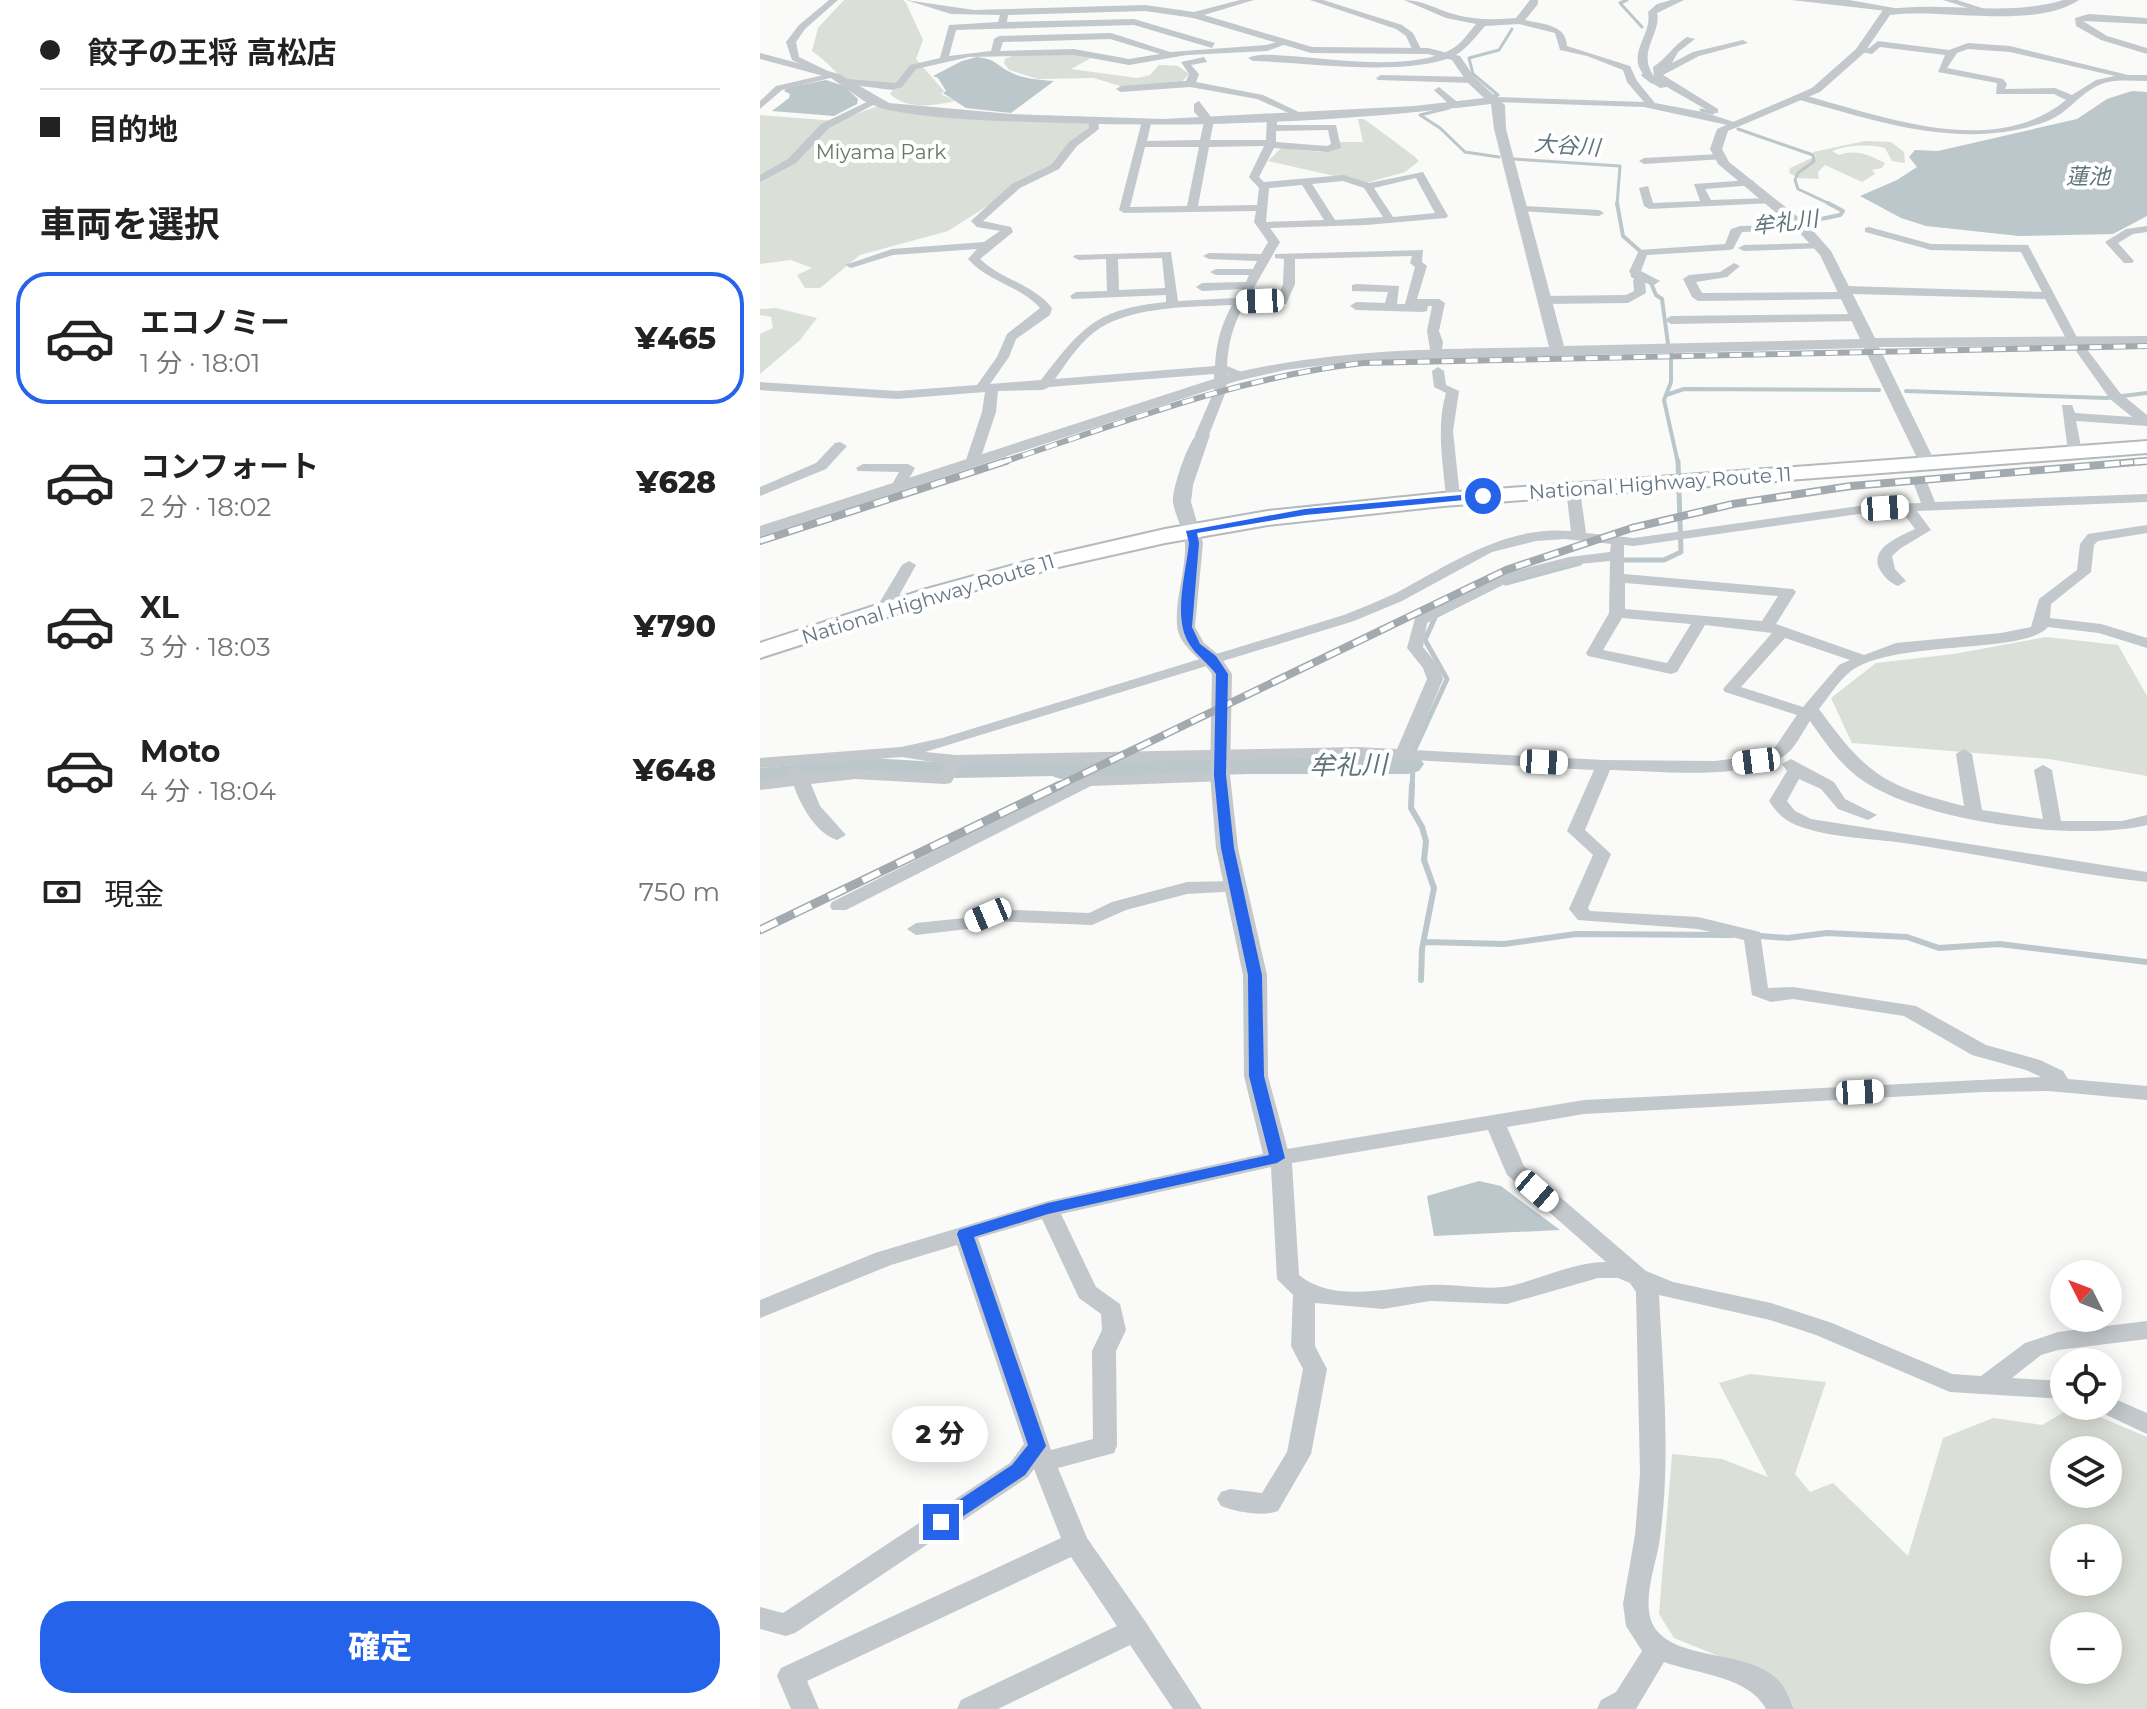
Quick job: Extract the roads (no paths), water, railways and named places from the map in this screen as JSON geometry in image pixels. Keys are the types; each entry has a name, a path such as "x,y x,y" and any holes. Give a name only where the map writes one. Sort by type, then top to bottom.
{"highway":[{"name":"National Highway Route 11","path":"760,651 1031,566 1191,531 1305,512 1453,497 1681,482 1924,472 2075,452 2147,447"}],"street":[{"path":"834,0 802,27 791,42 795,58 836,77 874,102 899,108 1011,118 1146,123 1272,122 1332,127 1337,146 1328,149 1271,144 1141,144"},
{"path":"910,0 951,11 1006,12 1140,8 1210,0"},
{"path":"988,0 1007,6 1002,25"},
{"path":"1194,15 1250,0"},
{"path":"1314,0 1399,27 1410,35 1417,51"},
{"path":"1408,0 1449,16 1482,23 1519,21 1558,31 1562,35 1563,48 1627,68 1632,82 1649,101"},
{"path":"1519,21 1534,0"},
{"path":"1680,0 1652,12 1654,20 1647,30 1642,64 1649,77 1717,112 1709,115"},
{"path":"1795,0 1837,1 1896,9 1932,3 1981,9 2034,10 2074,0"},
{"path":"1947,0 1981,9"},
{"path":"1174,5 1194,15 1284,43 1328,51 1417,51 1448,54 1456,58 1490,101 1500,129 1558,351"},
{"path":"1134,22 1140,8"},
{"path":"1896,9 1882,17 1875,34 1860,51 1816,90 1803,98 1732,123 1718,137 1716,149 1720,157 1821,246 1859,318 1924,472 1929,505"},
{"path":"2147,21 2089,17 2078,20 2079,24 2104,38 2147,51"},
{"path":"944,59 952,27 1002,25 1134,22 1229,50"},
{"path":"1101,36 1104,23"},
{"path":"1190,84 1194,74 1184,64 1204,60 1286,58 1392,62 1448,54 1454,52 1482,23"},
{"path":"1647,30 1665,46 1668,62 1649,77"},
{"path":"995,53 999,39 1101,36 1117,37 1169,54"},
{"path":"1665,46 1690,39"},
{"path":"760,56 836,77 892,87 899,85 913,67 944,59 995,53 1074,52 1129,62 1169,54 1267,48 1284,43"},
{"path":"1668,86 1658,74 1666,67 1696,54 1743,43"},
{"path":"1860,51 1872,51 1878,44 1952,53 1972,44 1983,45 2133,78"},
{"path":"1952,53 1941,70 2000,81 1999,92 2055,91 2075,100"},
{"path":"760,106 779,88 836,77"},
{"path":"1381,78 1471,80"},
{"path":"1803,98 1892,124 1966,134 2056,115 2101,82 2147,78"},
{"path":"1121,89 1190,84 1260,97 1300,115"},
{"path":"1649,101 1668,86"},
{"path":"1439,90 1457,103"},
{"path":"1272,122 1300,115 1414,110 1490,101 1649,101 1732,123"},
{"path":"760,179 792,161 825,126 874,102"},
{"path":"1199,104 1199,112 1209,121"},
{"path":"972,463 989,412 986,388 1011,337 1046,312 1034,296 985,272 974,259 987,245 1007,232 1007,229 981,225 977,221 1016,186 1055,167 1073,144 1094,129 1093,120"},
{"path":"1192,209 1209,121"},
{"path":"1262,225 1442,216 1419,174 1368,186 1344,178 1262,185 1254,177 1271,144 1272,122"},
{"path":"1146,123 1124,210 1260,208"},
{"path":"1644,161 1720,157"},
{"path":"1306,182 1331,222"},
{"path":"1707,203 1698,186 1750,183"},
{"path":"1262,185 1262,225 1274,242 1239,302 1222,347 1221,376 1188,472 1182,502 1194,543 1186,627 1196,646 1212,659 1222,674 1220,769 1234,887 1255,975 1256,1076 1279,1158 1288,1279 1304,1292 1327,1297 1383,1300 1430,1293 1507,1295 1598,1270 1620,1270 1669,1290 1771,1312 1824,1329 1950,1383 2050,1389"},
{"path":"1368,186 1390,220"},
{"path":"1644,188 1649,206 1769,201"},
{"path":"1522,209 1599,213"},
{"path":"1545,300 1628,299 1640,293 1639,280 1649,279 1635,272 1643,252 1729,247 1735,231 1740,229 1803,228"},
{"path":"2128,261 2111,242 2130,231 2147,229"},
{"path":"1869,230 1931,247 2024,248 2078,347 2118,398 2144,422"},
{"path":"1144,254 1145,240"},
{"path":"851,265 892,252 987,245"},
{"path":"1744,248 1821,246"},
{"path":"1209,256 1419,252 1416,263 1421,266 1410,302 1439,303 1433,331 1437,342 1440,387 1453,391 1445,413 1445,440 1453,497"},
{"path":"1079,257 1167,254 1173,307"},
{"path":"1043,386 1094,325 1117,314 1173,307 1282,301 1291,277 1290,255"},
{"path":"1112,256 1113,294"},
{"path":"1734,266 1723,275 1689,279 1698,297 1847,292 2049,296"},
{"path":"1216,272 1255,272"},
{"path":"1723,275 1734,297"},
{"path":"1202,287 1249,285"},
{"path":"1390,307 1395,289 1356,291 1390,307 1438,308"},
{"path":"1076,296 1171,291"},
{"path":"1671,320 1859,318"},
{"path":"760,386 878,395 1243,375 1314,361 1437,363 1558,351 1870,343 2078,347 2147,341"},
{"path":"760,532 972,463 1221,376"},
{"path":"2075,452 2068,412 2144,422"},
{"path":"760,492 821,466 840,446"},
{"path":"863,468 908,468 897,488"},
{"path":"1573,490 1579,537"},
{"path":"761,760 788,762 901,752 946,742 1377,608 1460,562 1506,542 1536,537 1579,537 1618,559 1682,536 1823,513 1905,506 2147,498"},
{"path":"1898,581 1885,570 1883,561 1886,553 1895,544 1924,530 1905,506"},
{"path":"839,906 1088,781 1403,754 1604,765 1715,766 1756,761 1781,751 1808,711 1845,668 1896,648 2001,638 2036,631 2041,622 2044,602 2084,572 2087,544 2093,537 2147,529"},
{"path":"1618,559 1617,613 1594,653 1671,669 1701,620"},
{"path":"1403,754 1435,679 1431,667 1415,648 1420,621 1508,577 1569,561 1618,559 1788,592 1774,629 1731,689 1808,711 1846,757 1870,778 1899,793 1974,813 2085,829 2132,826 2147,820"},
{"path":"883,610 909,565"},
{"path":"1617,613 1774,629 1864,660"},
{"path":"2041,622 2101,629 2147,643"},
{"path":"1781,751 1796,771 1828,786 1842,807 1868,815"},
{"path":"901,752 956,761 1220,769"},
{"path":"1964,754 1974,813"},
{"path":"760,785 882,773 945,779 956,761"},
{"path":"788,762 802,779 803,793 810,805 837,835"},
{"path":"1604,765 1576,831 1602,854 1578,909 1585,916 1698,923 1753,936 1759,991 1771,996 1793,993 1909,1010 1979,1050 2033,1065 2056,1076 2061,1085"},
{"path":"2043,770 2053,824"},
{"path":"1796,771 1778,801 1784,813 1830,828 1924,848"},
{"path":"1830,828 1884,833 2082,871 2147,877"},
{"path":"916,929 968,923 988,915 1092,919 1119,906 1187,888 1234,887"},
{"path":"760,1309 883,1259 1048,1209 1279,1158 1584,1107 1983,1085 2061,1085 2147,1093"},
{"path":"1495,1123 1515,1170 1637,1276 1647,1291 1653,1445 1648,1535 1637,1606 1639,1628 1658,1648 1749,1676 1765,1688 1780,1709"},
{"path":"760,1618 786,1625 1040,1454 1105,1446 1104,1351 1114,1330 1112,1310 1087,1292 1048,1209"},
{"path":"965,1234 1040,1454 1076,1543 1188,1709"},
{"path":"1230,1499 1269,1504 1299,1454 1315,1369 1303,1346 1304,1292"},
{"path":"1987,1384 2033,1349 2058,1341 2147,1330"},
{"path":"2122,1412 2147,1424"},
{"path":"805,1709 791,1676 1076,1543"},
{"path":"971,1709 1136,1629"},
{"path":"1611,1709 1626,1701 1658,1648"}],"water":[{"path":"977,57 992,61 1020,76 1054,81 1011,113 966,108 943,93 946,91 938,78 933,76"},
{"path":"826,80 844,86 858,99 857,104 834,116 772,111 789,98 790,94 784,91 787,88"},
{"name":"蓮池","path":"2132,91 2147,92 2147,216 2113,234 2019,236 1926,226 1901,218 1860,196 1897,180 1917,167 1909,157 1915,150 1938,151 2077,119 2107,99"},
{"path":"870,758 972,764 1120,761 1106,775 957,778 913,774 760,783 760,768"},
{"path":"1479,1181 1501,1186 1560,1230 1434,1236 1427,1196"}],"waterway":[{"path":"1627,0 1620,3 1642,27"},
{"name":"大谷川","path":"1487,98 1498,95 1473,74 1469,58 1499,50 1512,29"},
{"path":"1643,75 1652,82"},
{"name":"大谷川","path":"1449,108 1420,115 1440,128 1465,152 1499,157"},
{"path":"1701,110 1713,113"},
{"path":"1738,129 1813,155 1814,161 1798,173 1795,180 1798,189 1830,204"},
{"name":"大谷川","path":"1514,159 1620,166 1617,204"},
{"name":"大谷川","path":"1617,204 1623,236 1640,251"},
{"name":"牟礼川","path":"1797,224 1840,215 1843,211 1830,204"},
{"name":"牟礼川","path":"1632,270 1633,276 1651,283 1656,295 1662,299 1668,344"},
{"name":"牟礼川","path":"1671,353 1671,382 1664,400 1678,463"},
{"path":"1666,395 1684,389 1879,390"},
{"path":"1906,391 2106,398 2147,393"},
{"name":"牟礼川","path":"1619,560 1664,560 1681,552 1678,461"},
{"name":"牟礼川","path":"1506,583 1580,563"},
{"name":"牟礼川","path":"1412,787 1413,768 1408,764 1447,679 1425,640 1437,613"},
{"name":"牟礼川","path":"1065,770 1248,764 1408,764"},
{"path":"1412,785 1411,808 1422,827 1426,841 1424,860 1434,888 1422,949 1421,980"},
{"path":"1760,936 1788,938 1827,933 1907,937 1939,948 1999,944 2147,962"},
{"path":"1425,942 1504,944 1576,934 1731,935"}],"railway":[{"path":"1005,461 1224,391 1270,379 1363,363 2147,346"},
{"path":"760,541 1005,461"},
{"path":"1000,463 1005,461"},
{"path":"1056,787 1506,570 1632,528 1733,504 1851,486 2147,461 2121,463"},
{"path":"760,930 1060,785"}],"park label":[{"name":"Miyama Park","path":"881,152"}]}
